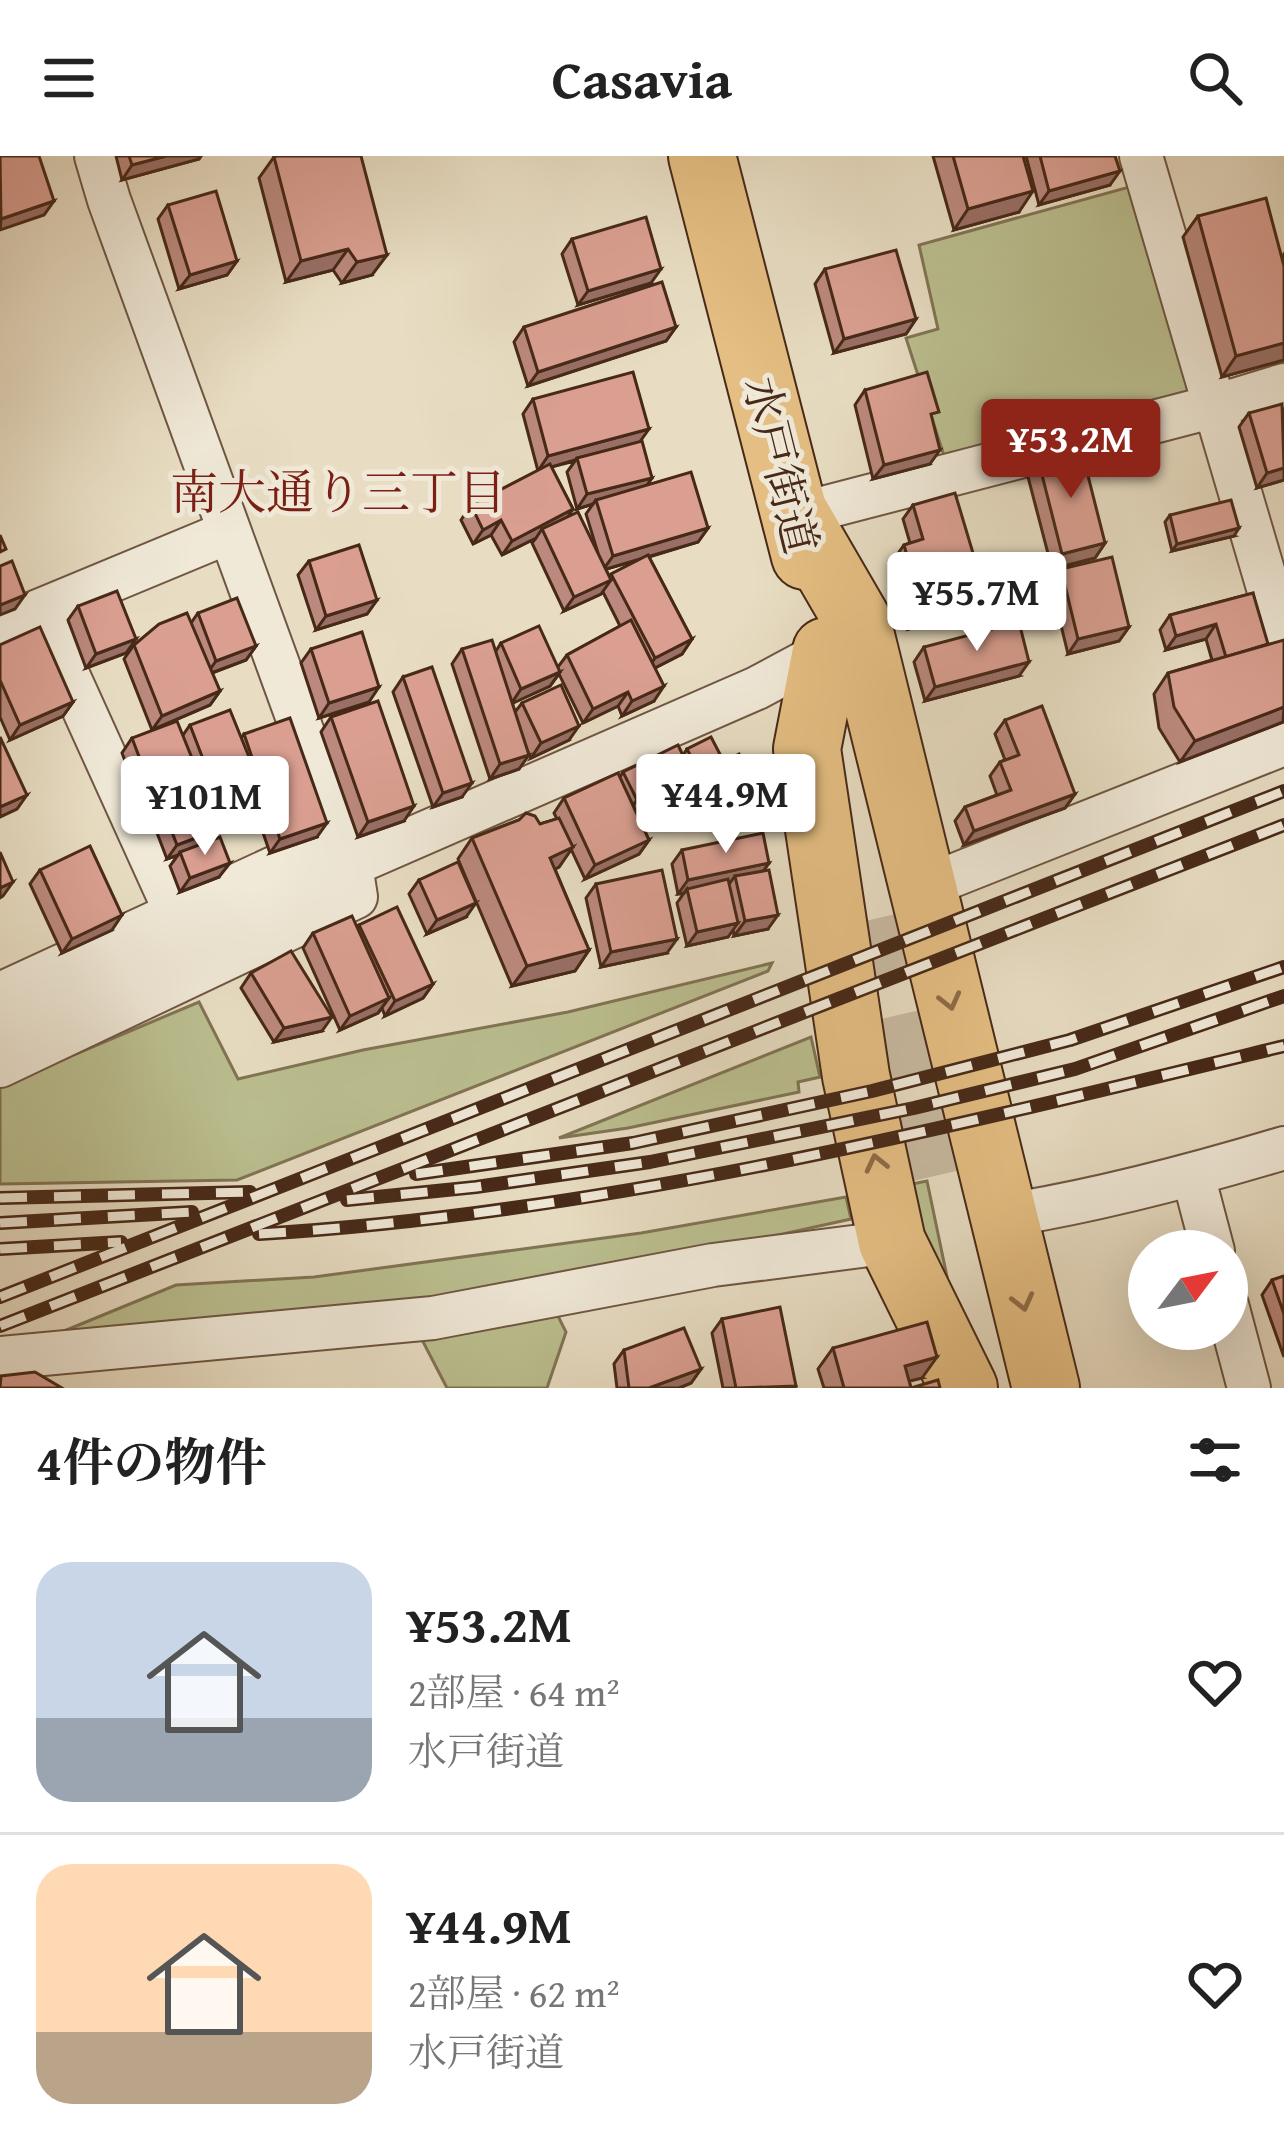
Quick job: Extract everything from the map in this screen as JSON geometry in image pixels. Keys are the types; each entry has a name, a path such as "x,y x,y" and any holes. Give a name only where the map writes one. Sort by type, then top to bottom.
{"main road":[{"name":"水戸街道","path":"702,156 796,514 826,651 904,902"},
{"path":"796,514 857,620 904,902 1001,1216 1046,1388"},
{"path":"826,651 806,749 856,1076 892,1242 964,1388"},
{"path":"947,1177 1004,1388"}],"street":[{"path":"0,1066 356,897 345,851 96,156"},
{"path":"1141,156 1284,642"},
{"path":"796,514 1284,385"},
{"path":"176,913 19,619 229,532"},
{"path":"0,994 176,913 757,688 826,651"},
{"path":"904,902 1284,744"},
{"path":"0,1029 345,851"},
{"path":"1001,1216 1193,1175 1284,1148"},
{"path":"1193,1175 1207,1230"},
{"path":"0,1358 433,1318 713,1264 892,1242"},
{"path":"1239,1350 1249,1388"}],"green space":[{"path":"1140,184 1196,380 1186,392 946,462 906,338 938,329 919,245"},
{"path":"772,963 768,971 237,1180 0,1184 0,1086 199,1002 238,1079 568,1012"},
{"path":"811,1037 820,1077 798,1082 799,1092 559,1138"},
{"path":"927,1181 950,1291 892,1188"},
{"path":"846,1197 851,1219 645,1264 425,1302 222,1325 64,1331 176,1285 314,1277 641,1233"},
{"path":"558,1316 566,1332 547,1388 447,1388 420,1336"}],"building":[{"path":"0,156 39,156 54,201 1,219"},
{"path":"129,156 166,156 132,165"},
{"path":"277,156 361,156 387,255 357,262 348,249 301,261"},
{"path":"953,156 1023,156 1033,191 968,209"},
{"path":"1040,156 1115,156 1120,171 1049,191"},
{"path":"216,191 237,261 190,275 168,205"},
{"path":"1266,198 1284,266 1284,343 1236,356 1198,216"},
{"path":"646,217 661,269 588,291 572,239"},
{"path":"896,250 916,319 844,339 825,269"},
{"path":"662,282 676,327 538,372 524,327"},
{"path":"633,372 649,429 548,456 533,399"},
{"path":"927,372 939,412 931,414 940,450 884,465 865,390"},
{"path":"1282,404 1284,468 1267,473 1249,413"},
{"path":"642,441 652,478 587,494 577,458"},
{"path":"1081,448 1105,543 1062,554 1038,459"},
{"path":"550,464 573,509 512,541 501,520 483,530 471,505"},
{"path":"691,472 708,528 613,556 596,500"},
{"path":"955,493 976,563 914,581 904,545 923,539 913,505"},
{"path":"1231,500 1239,528 1177,544 1170,515"},
{"path":"578,512 611,580 574,597 542,529"},
{"path":"359,545 377,600 326,616 309,561"},
{"path":"648,555 692,639 655,658 611,574"},
{"path":"1112,557 1129,627 1078,639 1061,569"},
{"path":"12,561 25,595 0,605 0,566"},
{"path":"968,571 975,600 919,614 912,586"},
{"path":"117,591 136,639 96,654 78,606"},
{"path":"1253,593 1268,644 1226,657 1216,624 1176,636 1170,615"},
{"path":"237,598 256,646 216,661 198,613"},
{"path":"187,613 220,691 162,716 134,645 159,624"},
{"path":"631,620 664,686 632,701 628,692 593,709 567,655"},
{"path":"1019,622 1029,662 935,687 924,647"},
{"path":"539,626 560,672 521,689 501,643"},
{"path":"40,627 73,702 20,725 0,680 0,645"},
{"path":"362,632 379,687 329,703 311,649"},
{"path":"492,640 529,755 500,764 462,649"},
{"path":"1284,640 1284,707 1195,741 1174,707 1168,673"},
{"path":"432,667 472,783 443,793 403,677"},
{"path":"561,685 579,726 541,743 522,703"},
{"path":"378,701 414,806 368,822 331,717"},
{"path":"1042,706 1075,794 974,831 965,807 1011,790 1000,762 1019,755 1005,720"},
{"path":"230,710 249,757 208,772 190,725"},
{"path":"290,718 327,823 280,839 244,734"},
{"path":"177,721 198,773 152,791 132,738"},
{"path":"0,737 27,795 0,807"},
{"path":"711,737 724,762 739,754 755,785 716,805 687,749"},
{"path":"678,745 697,785 637,800 623,772"},
{"path":"618,773 649,840 595,865 564,798"},
{"path":"199,782 217,830 177,845 159,798"},
{"path":"526,813 540,824 559,818 573,847 550,858 589,950 527,966 472,838"},
{"path":"763,833 769,863 688,880 682,850"},
{"path":"220,837 230,863 190,878 180,852"},
{"path":"90,846 122,915 72,939 40,870"},
{"path":"0,852 13,882 0,888"},
{"path":"458,862 476,903 437,920 419,880"},
{"path":"662,870 677,939 611,952 596,884"},
{"path":"769,870 778,915 745,921 735,876"},
{"path":"728,879 738,923 697,932 687,889"},
{"path":"397,907 433,984 395,1001 359,925"},
{"path":"352,916 389,998 350,1016 313,933"},
{"path":"291,951 332,1017 284,1028 251,973"},
{"path":"1284,1276 1284,1314 1272,1280"},
{"path":"780,1307 796,1386 736,1388 722,1319"},
{"path":"927,1322 937,1357 905,1366 911,1388 844,1388 833,1348"},
{"path":"684,1328 701,1369 649,1388 629,1388 624,1350"},
{"path":"35,1372 62,1388 0,1388 1,1376"},
{"path":"938,1380 940,1388 911,1388"}],"tunnel":[{"path":"887,916 947,1177"}],"railway":[{"path":"0,1297 1284,791"},
{"path":"0,1326 1284,825"},
{"path":"416,1174 633,1143 872,1091 1070,1040 1284,967"},
{"path":"347,1200 650,1162 914,1108 1075,1069 1284,996"},
{"path":"259,1234 389,1223 647,1187 903,1136 1284,1046"},
{"path":"0,1198 250,1192"},
{"path":"0,1223 192,1212"},
{"path":"0,1249 121,1242"}],"district":[{"name":"南大通り三丁目","path":"338,492"}]}
